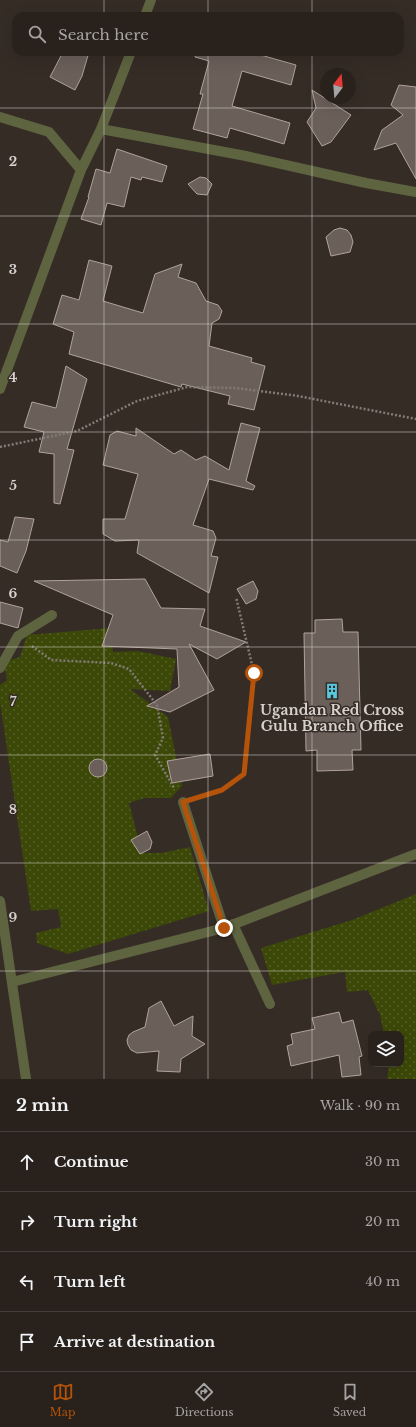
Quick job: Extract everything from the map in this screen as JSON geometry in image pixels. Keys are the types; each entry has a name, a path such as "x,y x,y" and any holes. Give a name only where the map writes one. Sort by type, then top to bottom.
{"street":[{"path":"146,12 151,0"},
{"path":"0,389 81,170 101,129 129,56"},
{"path":"0,116 49,132 81,170"},
{"path":"101,129 246,156 366,183 416,192"},
{"path":"0,668 18,636 52,615"},
{"path":"183,802 229,926 270,1004"},
{"path":"12,982 229,926 416,854"},
{"path":"0,901 2,937 12,982 26,1079"}],"path":[{"path":"0,447 76,432 137,401 187,387 236,388 298,396 416,419"},
{"path":"18,636 51,660 111,663 129,670 157,705 163,738 155,755 183,802 222,790 244,774 254,673 236,597"}],"green space":[{"path":"111,628 113,652 138,651 176,659 170,691 130,689 168,717 182,786 171,798 144,798 129,803 142,853 161,853 190,847 209,911 68,954 37,943 36,933 61,927 58,909 31,911 0,702 0,685 7,680 4,662 20,657 27,635"},
{"path":"416,894 416,1079 387,1079 389,1067 404,1067 404,1031 383,1031 380,1015 368,990 347,992 345,972 272,985 261,948 352,920"}],"building":[{"path":"61,56 88,56 82,76 75,90 50,77"},
{"path":"264,56 296,65 291,85 242,71 232,106 290,123 284,144 230,128 227,138 193,129 203,94 200,94 209,61 195,57"},
{"path":"399,85 416,87 416,179 396,143 374,150 382,130 403,115 391,105"},
{"path":"312,90 320,95 320,104 334,104 351,115 331,142 322,146 307,122 316,108"},
{"path":"117,149 167,166 162,182 142,177 141,180 131,177 124,207 107,203 101,225 81,219 89,197 96,169 110,173"},
{"path":"200,177 206,178 212,184 207,195 197,194 188,184"},
{"path":"340,228 347,230 351,235 353,242 350,252 331,256 326,237 334,230"},
{"path":"89,260 112,266 103,301 143,313 155,274 182,264 178,277 196,283 206,301 218,305 222,311 219,319 212,323 209,346 252,358 251,362 265,366 254,410 228,404 230,396 182,384 181,387 69,354 74,332 53,324 62,295 79,300"},
{"path":"66,366 87,379 67,449 74,450 60,504 54,503 54,454 39,452 44,432 24,427 32,402 56,408"},
{"path":"241,423 260,428 246,481 255,486 253,490 209,479 193,525 213,531 216,538 211,556 218,557 209,593 137,553 139,540 115,541 103,534 103,519 125,519 138,474 103,465 110,435 117,431 136,436 136,428 174,454 181,450 196,460 205,456 229,470"},
{"path":"15,517 34,519 26,551 17,573 0,566 0,540 8,542"},
{"path":"145,579 161,608 205,609 200,626 246,642 217,659 189,644 214,690 170,712 147,706 179,687 177,649 102,646 113,615 34,581"},
{"path":"253,581 258,591 256,599 246,604 237,589"},
{"path":"0,602 23,608 18,628 0,623"},
{"name":"Ugandan Red Cross Gulu Branch Office","path":"342,619 343,632 358,632 361,750 352,750 353,770 317,771 317,750 306,751 304,633 315,633 315,620"},
{"path":"210,754 213,776 172,783 167,761"},
{"path":"98,759 104,762 107,768 104,774 98,777 92,774 89,768 92,762"},
{"path":"147,831 152,842 150,849 140,854 131,840"},
{"path":"161,1001 174,1026 193,1016 192,1036 205,1044 181,1059 180,1072 157,1071 159,1051 137,1053 131,1050 128,1045 127,1040 129,1035 145,1027 149,1008"},
{"path":"339,1012 342,1023 353,1020 362,1056 359,1057 361,1075 342,1077 339,1055 291,1066 287,1046 293,1044 291,1034 315,1029 312,1018"}],"place":[{"name":"Ugandan Red Cross Gulu Branch Office","path":"332,691"}],"route":[{"path":"224,928 183,802 222,790 244,774 254,673"}]}
